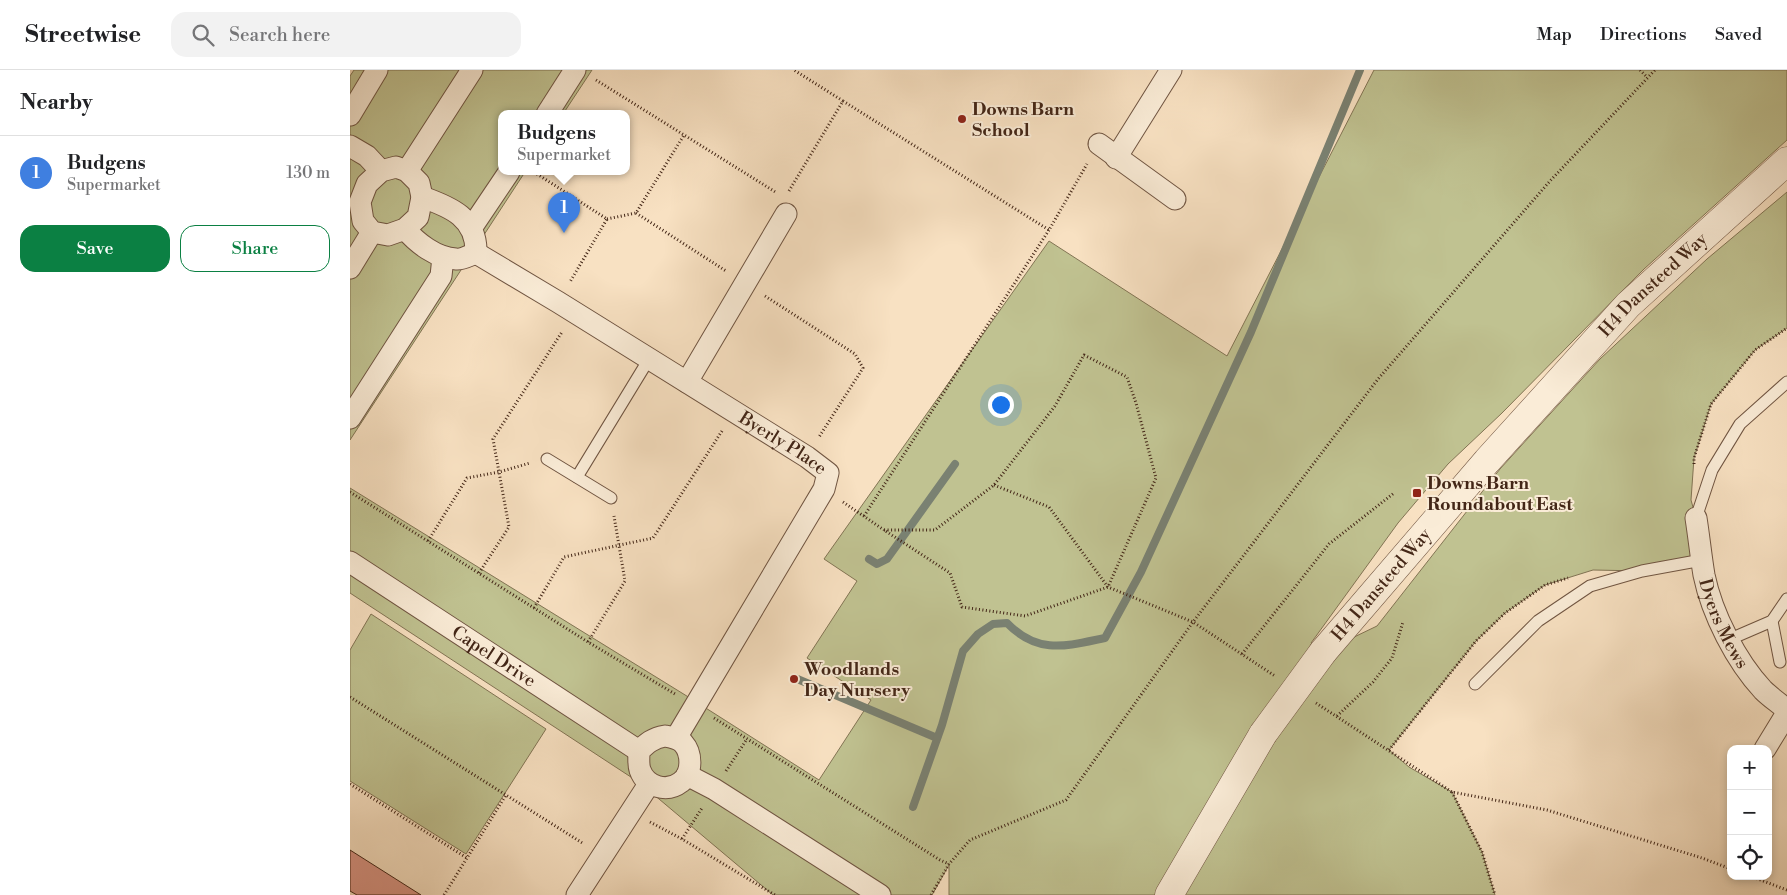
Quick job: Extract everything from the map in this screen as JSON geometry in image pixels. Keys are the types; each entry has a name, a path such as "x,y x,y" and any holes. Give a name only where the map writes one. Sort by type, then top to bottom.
{"street":[{"path":"350,115 377,70"},
{"path":"408,171 472,70"},
{"path":"1116,158 1171,70"},
{"path":"550,110 582,72"},
{"path":"1098,144 1175,200"},
{"path":"350,146 367,156 381,171"},
{"name":"H4 Dansteed Way","path":"1168,895 1263,734 1323,652 1488,461 1628,305 1787,161"},
{"path":"396,167 408,171 419,183 422,197 418,217 405,229 388,235 372,232 363,221 355,199 366,184 381,171 396,167"},
{"path":"472,227 507,175"},
{"path":"405,229 416,242 442,257 458,260 476,253 476,240 472,227 456,213 440,203 422,197"},
{"path":"687,382 786,214"},
{"path":"350,268 372,232"},
{"name":"Byerly Place","path":"476,253 807,456 828,473 824,489 676,738"},
{"path":"350,418 441,276 442,257"},
{"name":"Dyers Mews","path":"1696,518 1704,576 1728,640 1740,660 1763,690 1787,711 1767,745"},
{"name":"Capel Drive","path":"350,562 639,751"},
{"path":"665,736 676,738 683,743 689,753 690,762 687,775 681,782 670,787 661,788 649,784 639,769 639,751 648,742 656,738 665,736"},
{"path":"687,775 714,789 880,895"},
{"path":"577,895 649,784"}],"lane":[{"path":"577,477 649,359"},
{"path":"1696,518 1712,470 1740,424 1787,382"},
{"path":"547,459 611,498"},
{"path":"1475,684 1538,621 1590,586 1642,571 1702,560"},
{"path":"1728,640 1772,621 1787,599"},
{"path":"1772,621 1780,662"}],"path":[{"path":"794,70 1050,230"},
{"path":"1640,70 1647,77"},
{"path":"931,895 950,864 970,840 1066,800 1193,622 1378,379 1550,181 1655,70"},
{"path":"582,72 785,198 843,101"},
{"path":"539,175 607,219 636,212 684,135"},
{"path":"864,516 1050,230 1098,144"},
{"path":"636,212 855,354 864,368 807,456"},
{"path":"479,573 509,527 493,439 566,307 607,219"},
{"path":"1694,466 1694,458 1711,404 1755,350 1787,328"},
{"path":"824,489 884,530 950,573 962,607 1025,616 1108,587 1156,478 1127,377 1084,355 1055,406 994,485 935,530 884,530"},
{"path":"534,608 564,557 653,538 735,412"},
{"path":"428,541 467,478 499,472 547,459"},
{"path":"994,485 1049,507 1108,587 1193,622 1282,680"},
{"path":"350,492 588,642 696,706 940,860 950,864"},
{"path":"1242,654 1329,544 1394,493"},
{"path":"588,642 625,581 611,498"},
{"path":"1337,716 1373,682 1392,658 1403,622"},
{"path":"350,697 602,855"},
{"path":"1313,701 1452,792 1547,810 1727,867"},
{"path":"682,839 747,739"},
{"path":"350,784 467,858"},
{"path":"1452,792 1482,852 1496,895"},
{"path":"444,895 506,795"},
{"path":"630,812 682,839 775,895"},
{"path":"1761,880 1787,890"}],"green space":[{"path":"354,70 592,70 566,110 498,110 498,175 523,175 350,440 350,76"},
{"path":"1374,70 1787,70 1787,140 1644,269 1502,413 1448,464 1398,523 1311,643 1323,652 1377,626 1500,469 1600,359 1707,259 1787,192 1787,328 1755,350 1711,404 1694,458 1691,500 1696,518 1702,560 1642,571 1593,570 1545,585 1505,613 1476,641 1389,750 1409,767 1452,792 1482,852 1495,895 949,895 949,865 932,895 773,895 640,783 350,593 350,488 819,780 871,700 807,658 857,581 824,559 1049,241 1227,356"},
{"path":"371,614 546,729 466,854 350,781 350,650"}],"building":[{"path":"350,850 421,895 357,895 350,891"}],"waterway":[{"path":"913,807 942,725 963,651 978,634 993,624 1007,623 1030,640 1053,646 1078,644 1105,638 1141,572 1251,332 1360,70"},
{"path":"869,559 877,564 887,559 955,464"},
{"path":"795,678 937,738"}],"place":[{"name":"Downs Barn School","path":"962,119"},
{"name":"Budgens","path":"564,233"},
{"name":"Downs Barn Roundabout East","path":"1417,493"},
{"name":"Woodlands Day Nursery","path":"794,679"}]}
